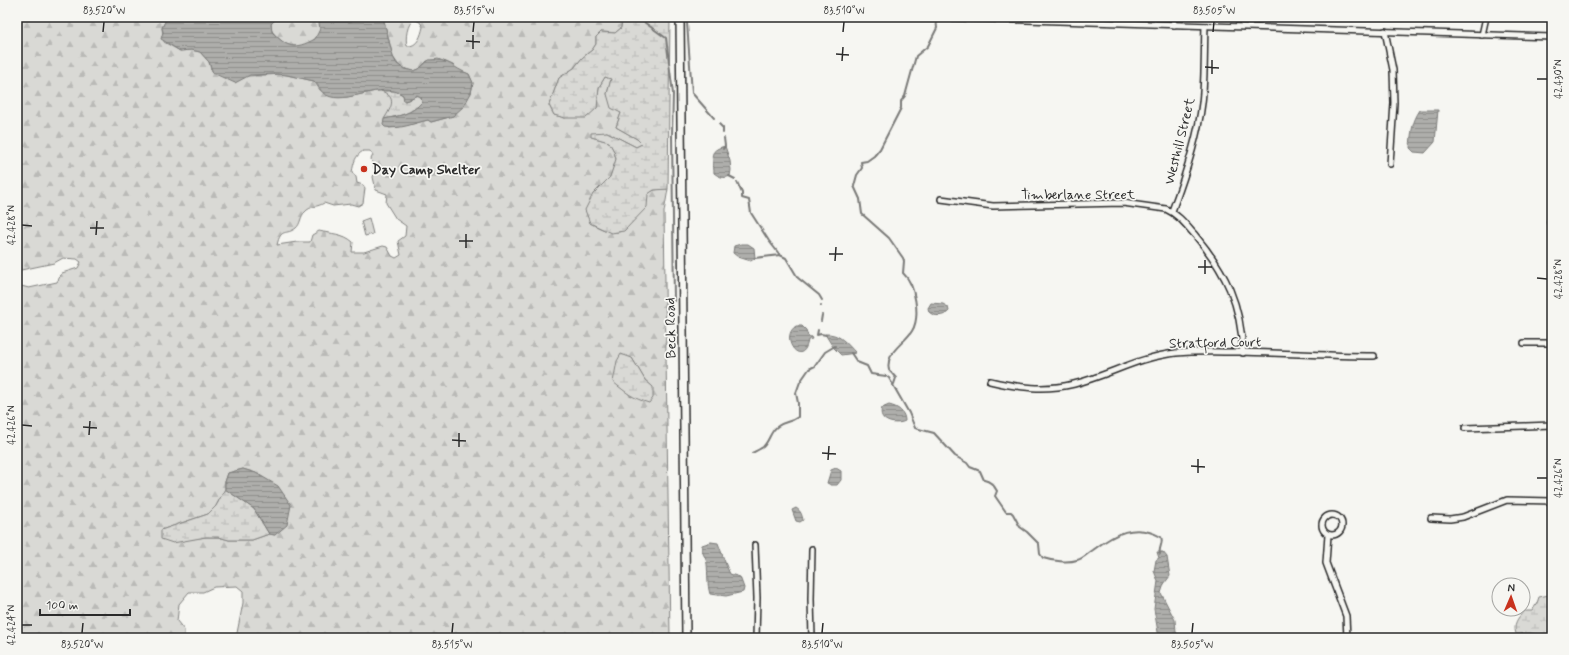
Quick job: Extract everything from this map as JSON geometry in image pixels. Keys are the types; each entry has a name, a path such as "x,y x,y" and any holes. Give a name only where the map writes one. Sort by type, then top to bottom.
{"main road":[{"name":"Beck Road","path":"680,17 686,638"}],"street":[{"path":"933,17 1552,36"},
{"path":"1173,17 1174,25"},
{"path":"1482,35 1486,17"},
{"name":"Westhill Street","path":"1172,211 1179,193 1201,113 1205,26"},
{"path":"1385,31 1393,76 1394,103 1390,164"},
{"name":"Timberlane Street","path":"941,200 1007,206 1123,203 1172,211"},
{"path":"1172,211 1181,218 1201,241 1226,278 1238,312 1243,352"},
{"path":"1524,343 1552,343"},
{"name":"Stratford Court","path":"990,381 1011,386 1052,388 1076,383 1140,360 1178,353 1243,352 1374,356"},
{"path":"1465,428 1552,426"},
{"path":"1431,518 1450,519 1463,517 1508,500 1552,501"},
{"path":"1328,535 1335,535 1342,529 1340,519 1335,515 1328,515 1323,520 1322,527 1328,535 1326,563 1346,616 1347,638"},
{"path":"755,546 757,598 756,638"},
{"path":"812,549 812,638"}],"green space":[{"path":"17,17 167,17 162,28 164,42 180,51 191,50 200,52 209,62 211,70 248,76 282,74 314,81 320,90 330,96 347,97 376,91 396,91 389,128 428,120 431,122 453,116 471,93 473,83 469,74 438,59 427,61 419,69 414,71 400,67 393,57 383,17 618,17 622,20 621,28 615,33 601,32 596,37 596,44 592,50 582,58 574,68 559,78 549,105 554,115 565,118 597,108 599,87 605,77 611,79 607,94 621,113 616,127 637,139 642,144 636,147 607,132 592,137 609,142 614,151 616,160 610,177 593,194 590,223 610,232 622,231 632,221 646,197 652,191 668,189 664,212 670,638 236,638 243,603 243,591 237,586 214,587 203,592 189,592 179,604 177,621 184,630 184,638 17,638 17,285 29,288 57,282 62,273 78,268 81,262 77,259 63,258 54,263 21,270 17,255","holes":["414,19 420,22 423,27 420,37 416,43 414,45 407,46 407,31","363,151 370,151 373,155 371,159 375,171 373,177 376,190 387,194 386,203 396,219 406,226 405,236 398,241 401,255 396,258 392,256 387,247 383,246 364,252 352,252 353,242 349,239 341,235 319,231 312,235 310,242 277,245 280,236 296,228 303,214 309,209 324,203 333,206 351,204 358,206 363,203 365,188 363,185 357,183 356,177 352,172 353,165 358,155","632,358 645,380 653,387 631,397 628,393","243,469 256,473 275,535 269,534 252,540 229,540 218,537 192,539 161,530 208,514 216,506 225,489 225,482 228,473"]},
{"path":"278,17 318,17 320,30 315,39 311,42 301,46 291,46 286,44 272,31 271,24"},
{"path":"618,17 670,17 668,189 654,190 648,194 647,207 624,231 611,233 590,223 585,210 593,194 610,177 616,159 609,142 591,137 591,133 607,132 636,147 642,144 637,139 616,127 621,113 611,108 607,94 611,79 605,77 599,87 597,108 586,118 565,118 554,115 549,105 559,78 574,68 582,58 592,50 596,44 596,37 601,32 615,33 621,28 622,20"},
{"path":"381,91 396,91 403,95 405,101 417,95 421,97 422,102 410,112 384,119 392,103 390,96"},
{"path":"369,218 373,234 365,236 361,221"},
{"path":"621,354 632,358 645,380 653,387 653,398 649,403 634,397 613,382 617,361"},
{"path":"225,489 254,509 269,534 252,540 229,540 218,537 206,537 173,543 161,539 161,530 208,514 216,506"},
{"path":"1552,593 1552,638 1530,633 1516,634 1515,627 1519,617 1531,617 1531,611 1537,603 1539,597"}],"shaded area":[{"path":"167,17 278,17 271,24 272,32 287,44 296,46 308,43 315,39 320,29 318,17 383,17 393,57 397,64 404,69 414,71 419,69 429,60 441,60 469,74 473,83 471,93 464,106 453,116 431,122 428,120 396,128 385,127 383,125 384,119 410,112 422,102 421,97 417,95 404,101 403,95 394,91 385,90 344,98 334,98 324,94 314,81 277,74 250,75 235,83 213,73 209,62 200,52 191,50 180,51 161,39 163,32 162,28"},
{"path":"1420,110 1438,110 1435,142 1425,153 1414,152 1410,148 1412,128"},
{"path":"725,146 730,161 731,170 730,176 728,177 720,176 714,173 712,156 715,150"},
{"path":"748,244 754,248 755,258 751,261 738,257 733,253 734,246"},
{"path":"931,303 943,304 948,307 949,311 939,316 934,315 929,312 928,308"},
{"path":"796,326 802,326 806,330 808,336 812,339 808,340 805,349 801,352 797,352 793,349 791,344 791,331"},
{"path":"825,334 839,337 856,353 841,355 833,347"},
{"path":"889,405 900,410 904,415 905,421 892,423 884,419 881,412 882,408"},
{"path":"836,468 841,471 841,480 837,485 831,485 827,483 831,470"},
{"path":"243,469 256,473 278,486 291,505 287,525 275,535 269,534 254,509 225,489 225,482 228,473"},
{"path":"796,508 802,516 803,520 800,522 796,521 792,510"},
{"path":"711,542 718,543 730,574 740,577 744,588 743,592 726,596 710,594 707,564 702,545"},
{"path":"1157,552 1163,552 1167,557 1170,576 1164,584 1161,593 1175,620 1176,632 1181,638 1159,638 1154,609 1158,581 1154,571 1156,560 1159,558"}],"waterway":[{"path":"637,17 666,38 673,94 674,301"},
{"path":"894,384 896,378 889,370 890,358 892,353 909,336 915,325 915,300 911,285 903,273 903,258 889,238 862,214 860,199 854,186 857,175 862,168 861,162 867,161 880,149 901,108 901,101 905,96 916,56 928,46 937,28 936,18"},
{"path":"687,23 692,93 714,118"},
{"path":"719,124 723,128 723,133"},
{"path":"723,149 725,146 724,138"},
{"path":"729,176 735,179"},
{"path":"737,182 742,193 742,198 749,200 751,213 769,241 780,255 786,258 798,278 819,295 822,300"},
{"path":"755,258 780,255"},
{"path":"821,321 822,315"},
{"path":"818,330 817,335 826,335"},
{"path":"752,453 763,447 775,428 780,424 798,417 796,393 800,382 809,369 815,366 825,352 835,346"},
{"path":"851,353 857,362 867,366 871,374 886,376 889,378 909,413 915,428 934,433 955,456 967,463 970,467 980,471 984,480 990,482 996,489 997,491 995,496 1006,512 1011,512 1020,527 1039,544 1040,554 1043,558 1055,561 1073,561 1083,557 1109,539 1134,530 1142,530 1161,537 1162,541 1160,554"}],"place":[{"name":"Day Camp Shelter","path":"364,169"}]}
